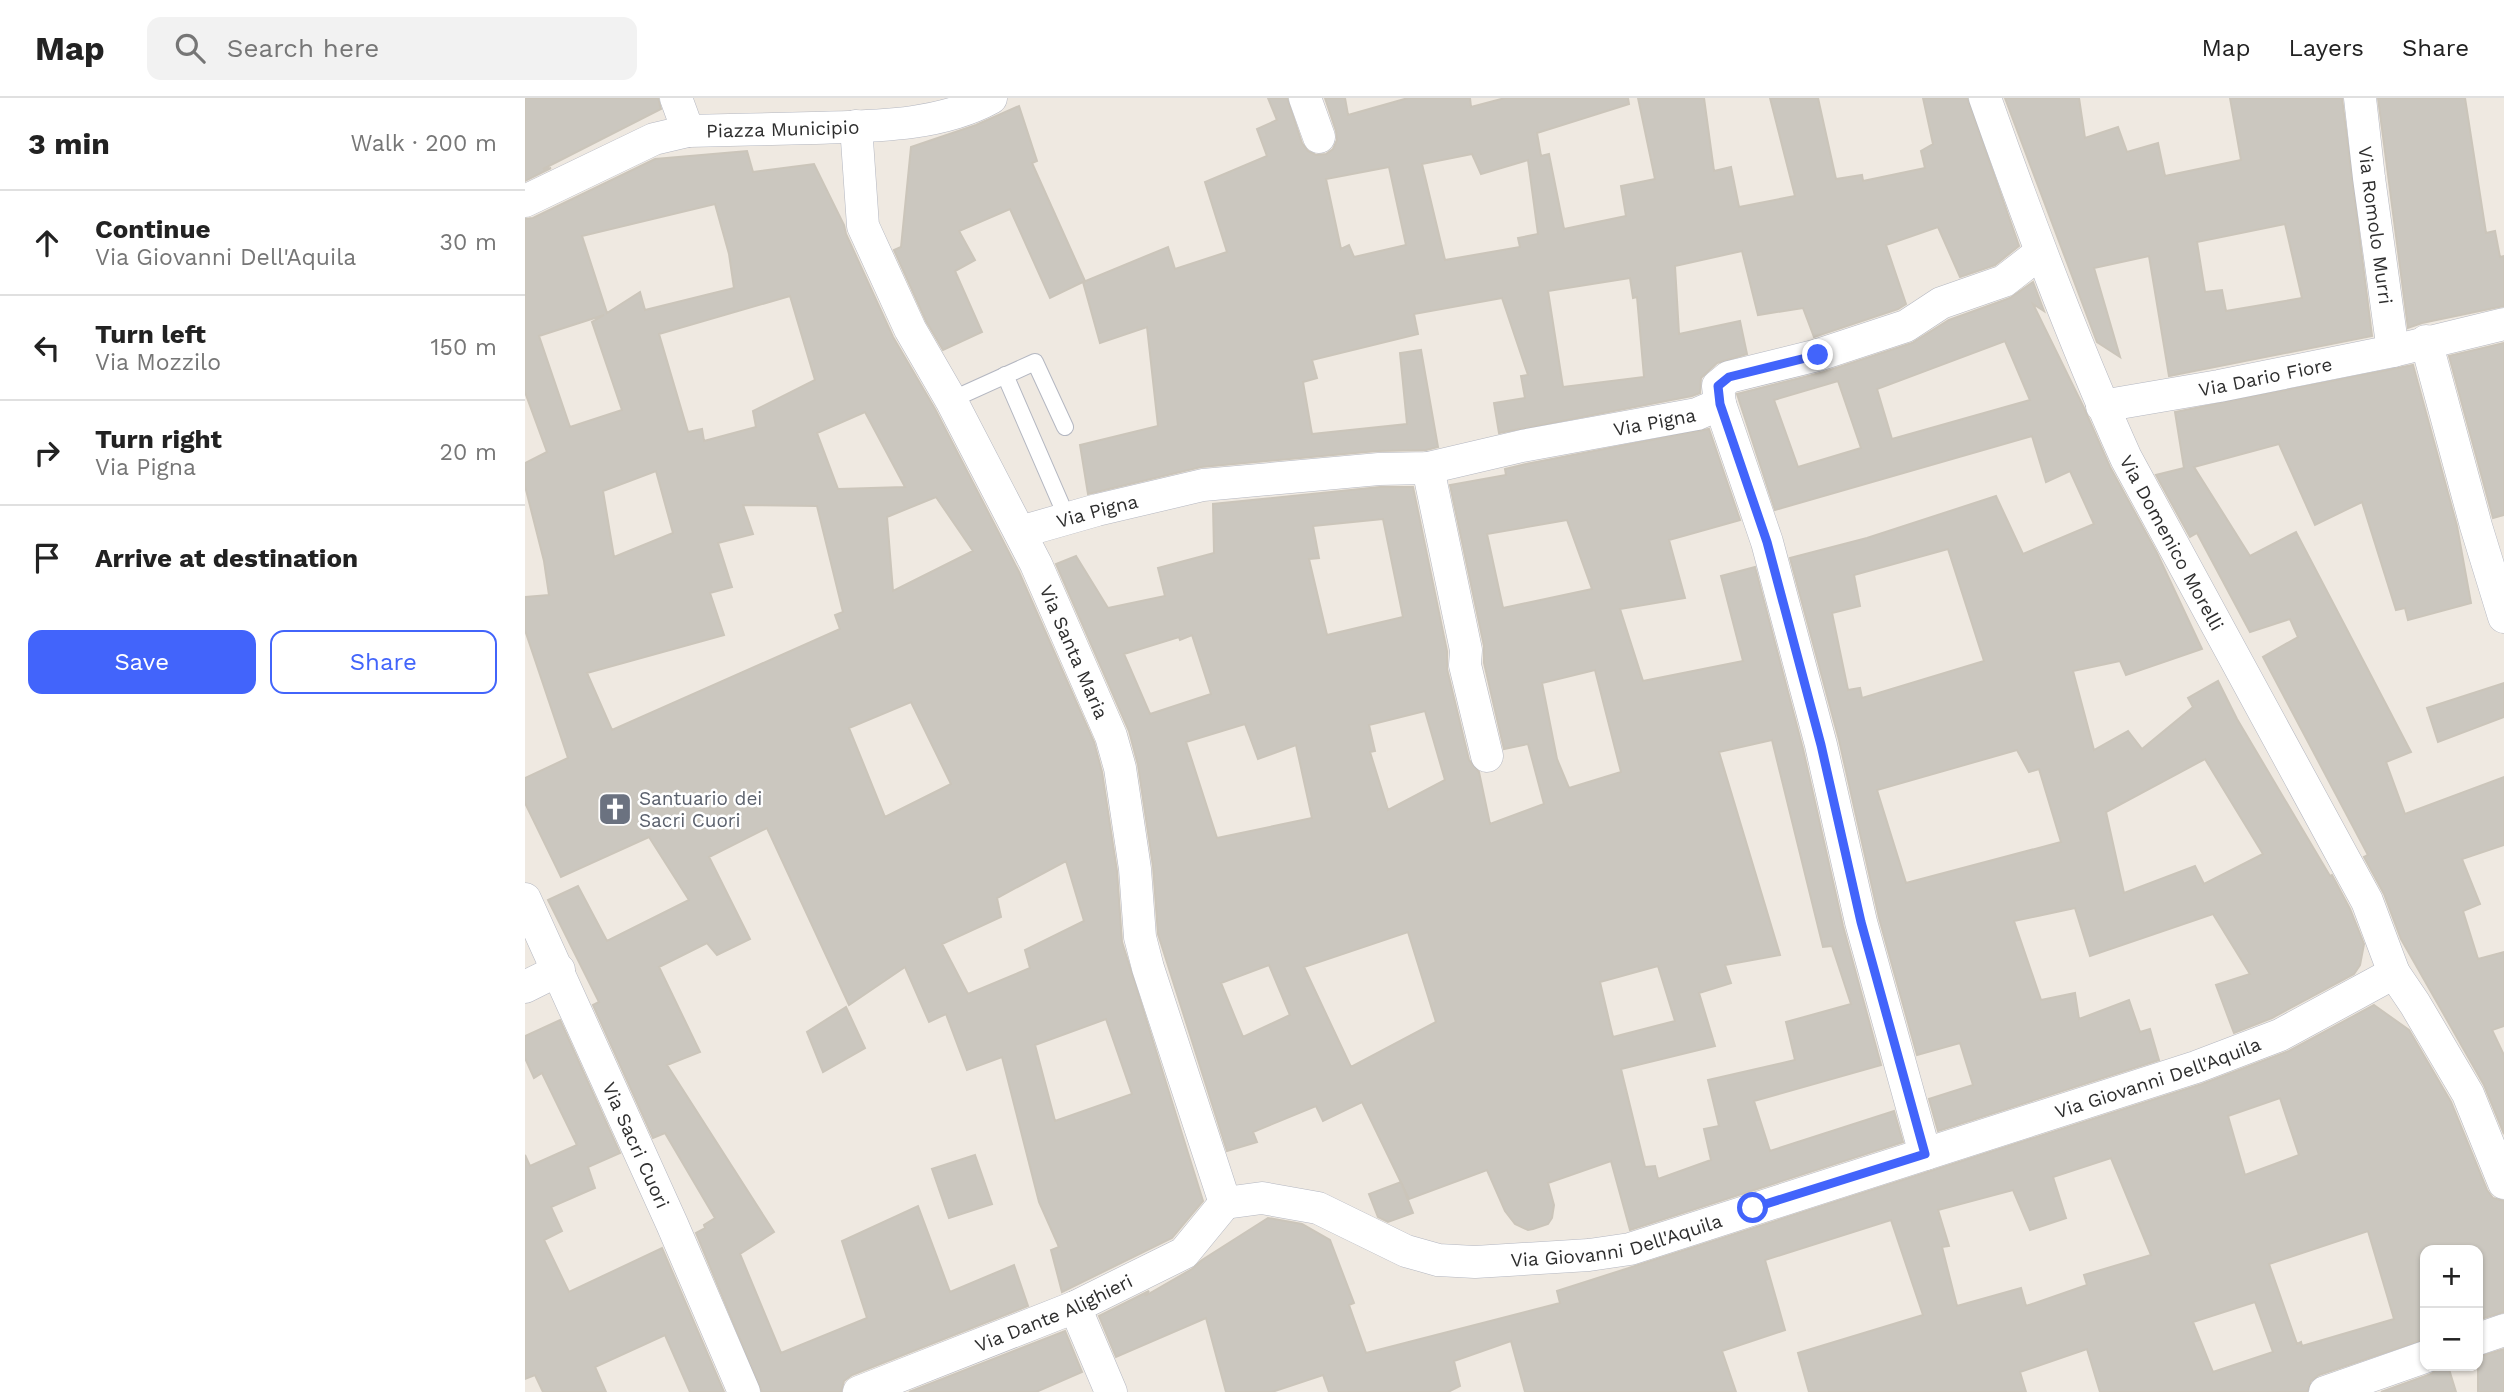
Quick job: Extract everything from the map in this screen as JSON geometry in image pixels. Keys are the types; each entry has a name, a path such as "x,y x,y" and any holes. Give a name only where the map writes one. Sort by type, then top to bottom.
{"street":[{"name":"Piazza Municipio","path":"676,98 688,131 874,116 938,118 974,107 991,98"},
{"path":"1305,98 1319,137"},
{"name":"Via Domenico Morelli","path":"1985,98 2040,253 2126,458 2367,901 2394,973 2468,1094 2504,1183"},
{"name":"Via Romolo Murri","path":"2360,98 2393,351"},
{"name":"Via Santa Maria","path":"874,116 863,226 910,329 951,400 1020,532 1111,736 1120,768 1135,869 1140,937 1225,1203"},
{"path":"525,201 654,139 688,131"},
{"name":"Via Pigna","path":"1020,532 1203,485 1379,469 1428,468 1522,446 1697,414 1720,404 1718,386 1729,377 1818,355 1906,326 1941,303 2004,281 2040,253"},
{"name":"Via Dario Fiore","path":"2102,406 2393,351 2504,324"},
{"path":"2426,341 2476,526 2504,617"},
{"path":"1720,404 1770,556 1821,745 1861,922 1925,1154"},
{"path":"1428,468 1466,650 1465,665 1487,756"},
{"name":"Via Sacri Cuori","path":"525,899 559,970 744,1392"},
{"path":"525,987 559,970"},
{"name":"Via Giovanni Dell'Aquila","path":"1225,1203 1262,1198 1318,1209 1406,1251 1438,1260 1475,1262 1589,1255 1630,1249 2208,1063 2280,1035 2394,973"},
{"name":"Via Dante Alighieri","path":"859,1392 1075,1307 1184,1253 1225,1203"},
{"path":"1075,1307 1111,1392"},
{"path":"2483,1337 2504,1330"},
{"path":"2325,1392 2420,1359"}],"lane":[{"path":"951,400 1035,362 1065,427"},
{"path":"1005,375 1067,518"}],"building":[{"path":"525,98 658,98 661,109 543,169 551,168 525,181"},
{"path":"1268,98 1287,98 1302,143 1308,151 1316,155 1326,154 1333,149 1337,140 1325,98 1345,98 1348,115 1408,98 1470,98 1471,107 1505,98 1628,98 1629,104 1537,133 1541,156 1549,154 1564,229 1626,216 1621,186 1655,179 1638,98 1704,98 1714,171 1731,167 1739,207 1795,196 1770,98 1818,98 1836,179 1862,175 1863,181 1925,168 1921,151 1933,144 1923,98 1967,98 2019,246 1995,265 1960,277 1938,227 1886,245 1906,304 1814,337 1803,308 1758,315 1742,251 1675,266 1679,334 1740,321 1747,354 1717,363 1701,378 1700,393 1692,396 1499,433 1494,403 1525,398 1521,376 1528,375 1502,298 1414,314 1418,334 1312,360 1317,378 1303,382 1312,434 1407,424 1400,353 1421,350 1438,447 1201,467 1088,494 1080,445 1158,426 1147,327 1100,343 1083,282 1168,247 1175,269 1227,252 1205,182 1267,156 1257,129 1277,120","holes":["1472,154 1481,174 1528,160 1538,234 1518,238 1520,247 1445,260 1422,164","1389,167 1406,245 1354,257 1349,245 1341,249 1326,179","1630,278 1633,298 1637,297 1644,377 1563,387 1548,291"]},
{"path":"2005,98 2079,98 2085,138 2118,127 2127,152 2158,143 2165,176 2241,160 2230,98 2342,98 2372,336 2169,376 2149,256 2094,268 2120,357 2097,342","holes":["2285,224 2302,298 2226,311 2222,290 2205,292 2197,242"]},
{"path":"2378,98 2465,98 2486,233 2495,231 2500,257 2504,256 2504,306 2408,328"},
{"path":"1019,106 1037,161 1032,163 1085,281 1050,298 1010,209 959,231 975,260 955,271 982,332 943,350 926,321 894,250 901,247 911,147 976,125"},
{"path":"747,151 753,172 814,164 893,337 935,409 1019,572 1094,742 1102,772 1117,871 1122,942 1203,1201 1172,1238 1062,1292 1051,1250 1059,1247 1039,1202 1002,1057 967,1070 946,1014 929,1022 905,967 849,1005 767,828 709,857 750,939 717,955 707,943 659,967 700,1052 667,1065 774,1232 740,1254 781,1353 867,1318 842,1241 918,1206 950,1292 1014,1265 1028,1306 852,1375 844,1381 841,1392 762,1392 696,1233 715,1218 665,1133 653,1138 593,1005 599,1002 548,900 578,886 607,941 689,900 649,837 561,877 525,803 525,778 568,758 525,630 525,597 549,595 544,561 525,486 525,463 547,452 525,392 525,219 533,218 655,159","holes":["715,204 729,254 734,288 645,310 640,292 607,313 582,236","790,296 815,380 753,411 756,427 704,441 702,429 688,432 659,334","604,315 592,322 622,410 570,427 539,336","865,412 905,487 838,489 817,433","656,471 673,533 614,557 603,491","936,497 973,551 893,591 887,517","743,505 817,506 843,612 835,615 840,629 612,730 587,673 724,635 710,593 732,587 718,543 753,534","911,702 951,784 885,817 849,728","1066,861 1084,921 1025,950 1030,968 968,994 942,944 1001,917 997,898","1106,1019 1132,1094 1055,1121 1035,1045"]},
{"path":"2033,282 2044,311 2033,304 2110,467 2157,553 2202,649 2126,675 2120,661 2073,671 2094,750 2128,731 2142,749 2193,707 2188,698 2218,681 2237,719 2330,876 2332,875 2364,944 2360,965 2354,974 2272,1018 2234,1033 2216,985 2250,974 2213,914 2090,956 2075,908 2014,921 2041,1000 2075,993 2079,1019 2129,1000 2140,1032 2150,1029 2159,1060 1938,1131 1929,1099 1973,1085 1960,1043 1917,1055 1879,918 1839,740 1790,558 1867,538 1996,496 2023,554 2094,524 2070,471 2046,482 2032,436 1775,510 1737,394 1824,372 1912,343 1949,320 2010,298","holes":["2005,341 2030,400 1892,439 1877,389","1838,381 1861,448 1798,467 1774,400","1948,549 1984,661 1862,698 1860,688 1848,690 1832,613 1860,606 1854,575","2017,750 2029,772 2039,769 2061,842 1906,883 1877,790","2205,759 2263,854 2204,884 2195,866 2124,893 2106,812"]},
{"path":"2504,343 2504,515 2493,518 2449,356"},
{"path":"2413,365 2457,526 2471,603 2408,620 2405,608 2396,610 2362,502 2315,525 2279,444 2194,467 2250,556 2296,532 2411,752 2386,762 2405,814 2504,777 2504,845 2462,859 2480,904 2463,911 2478,959 2504,952 2504,1026 2492,1030 2504,1055 2504,1134 2484,1085 2401,939 2384,894 2364,857 2368,855 2263,657 2298,637 2290,619 2250,632 2197,533 2190,537 2156,475 2184,468 2175,412"},
{"path":"1709,429 1740,520 1669,540 1685,598 1620,609 1643,681 1743,661 1721,576 1755,567 1803,749 1843,926 1881,1065 1754,1101 1770,1151 1894,1111 1903,1142 1630,1230 1611,1161 1548,1183 1554,1205 1552,1218 1548,1224 1528,1230 1515,1224 1505,1211 1487,1170 1409,1199 1362,1102 1323,1121 1316,1106 1253,1132 1257,1142 1227,1151 1158,934 1153,866 1138,765 1129,731 1056,564 1076,556 1108,608 1165,596 1158,568 1214,553 1213,504 1380,487 1413,487 1447,651 1447,669 1469,760 1479,772 1490,824 1544,804 1528,744 1504,749 1484,663 1484,646 1450,485 1506,475 1505,469","holes":["1383,519 1403,617 1327,635 1309,559 1319,558 1313,526","1567,520 1592,589 1503,608 1487,534","1192,635 1211,694 1150,714 1124,654 1179,637 1180,640","1595,670 1621,772 1569,788 1557,759 1542,683","1425,711 1445,780 1388,810 1370,752 1375,751 1369,725","1245,724 1258,759 1296,745 1312,818 1217,838 1186,742","1772,740 1823,947 1832,946 1851,1004 1786,1022 1795,1060 1708,1080 1719,1126 1704,1129 1711,1160 1658,1179 1655,1166 1645,1167 1621,1069 1715,1046 1699,993 1731,983 1725,965 1780,955 1719,752","1408,932 1436,1022 1351,1067 1304,967","1269,965 1290,1015 1243,1037 1221,983","1658,966 1675,1021 1613,1037 1600,982"]},
{"path":"2504,683 2504,717 2438,742 2427,708"},
{"path":"2374,1005 2409,1030 2451,1102 2487,1190 2493,1198 2504,1201 2504,1312 2483,1318 2483,1245 2420,1245 2420,1341 2319,1375 2311,1381 2307,1392 2100,1392 2087,1349 2020,1372 2026,1392 1809,1392 1798,1353 1923,1315 1891,1220 1765,1260 1785,1330 1722,1351 1736,1392 1525,1392 1511,1341 1454,1361 1460,1386 1448,1392 1329,1392 1323,1375 1272,1392 1226,1392 1206,1318 1116,1357 1099,1316 1149,1291 1145,1296 1192,1269 1268,1218 1302,1224 1330,1240 1354,1303 1349,1305 1366,1353 1560,1303 1557,1291 2202,1084 2289,1051","holes":["2280,1098 2299,1155 2245,1175 2228,1116","2111,1158 2151,1255 2084,1275 2087,1285 2026,1306 2021,1288 1957,1306 1942,1247 1949,1246 1938,1210 2013,1190 2030,1230 2066,1218 2053,1177","2368,1231 2394,1319 2302,1346 2301,1342 2297,1344 2269,1264","2255,1302 2273,1352 2213,1372 2193,1322"]},
{"path":"846,1007 865,1048 823,1072 807,1032"},
{"path":"560,1020 620,1153 588,1167 595,1188 551,1207 562,1231 544,1240 569,1292 662,1248 724,1392 690,1392 665,1335 595,1367 606,1392 543,1392 535,1375 525,1379 525,1155 530,1166 577,1145 542,1073 534,1078 525,1058 525,1036"},
{"path":"975,1155 992,1204 949,1218 932,1169"},
{"path":"1401,1182 1413,1213 1388,1222 1378,1217 1369,1194"},
{"path":"1065,1331 1082,1372 1036,1392 909,1392"},
{"path":"2504,1349 2504,1392 2478,1392 2478,1371 2483,1371 2483,1355"},
{"path":"2435,1371 2450,1371 2456,1392 2381,1392"}],"place":[{"name":"Santuario dei Sacri Cuori","path":"615,809"}],"route":[{"path":"1753,1208 1925,1154 1861,922 1821,745 1767,542 1720,404 1718,386 1729,377 1818,355"}]}
